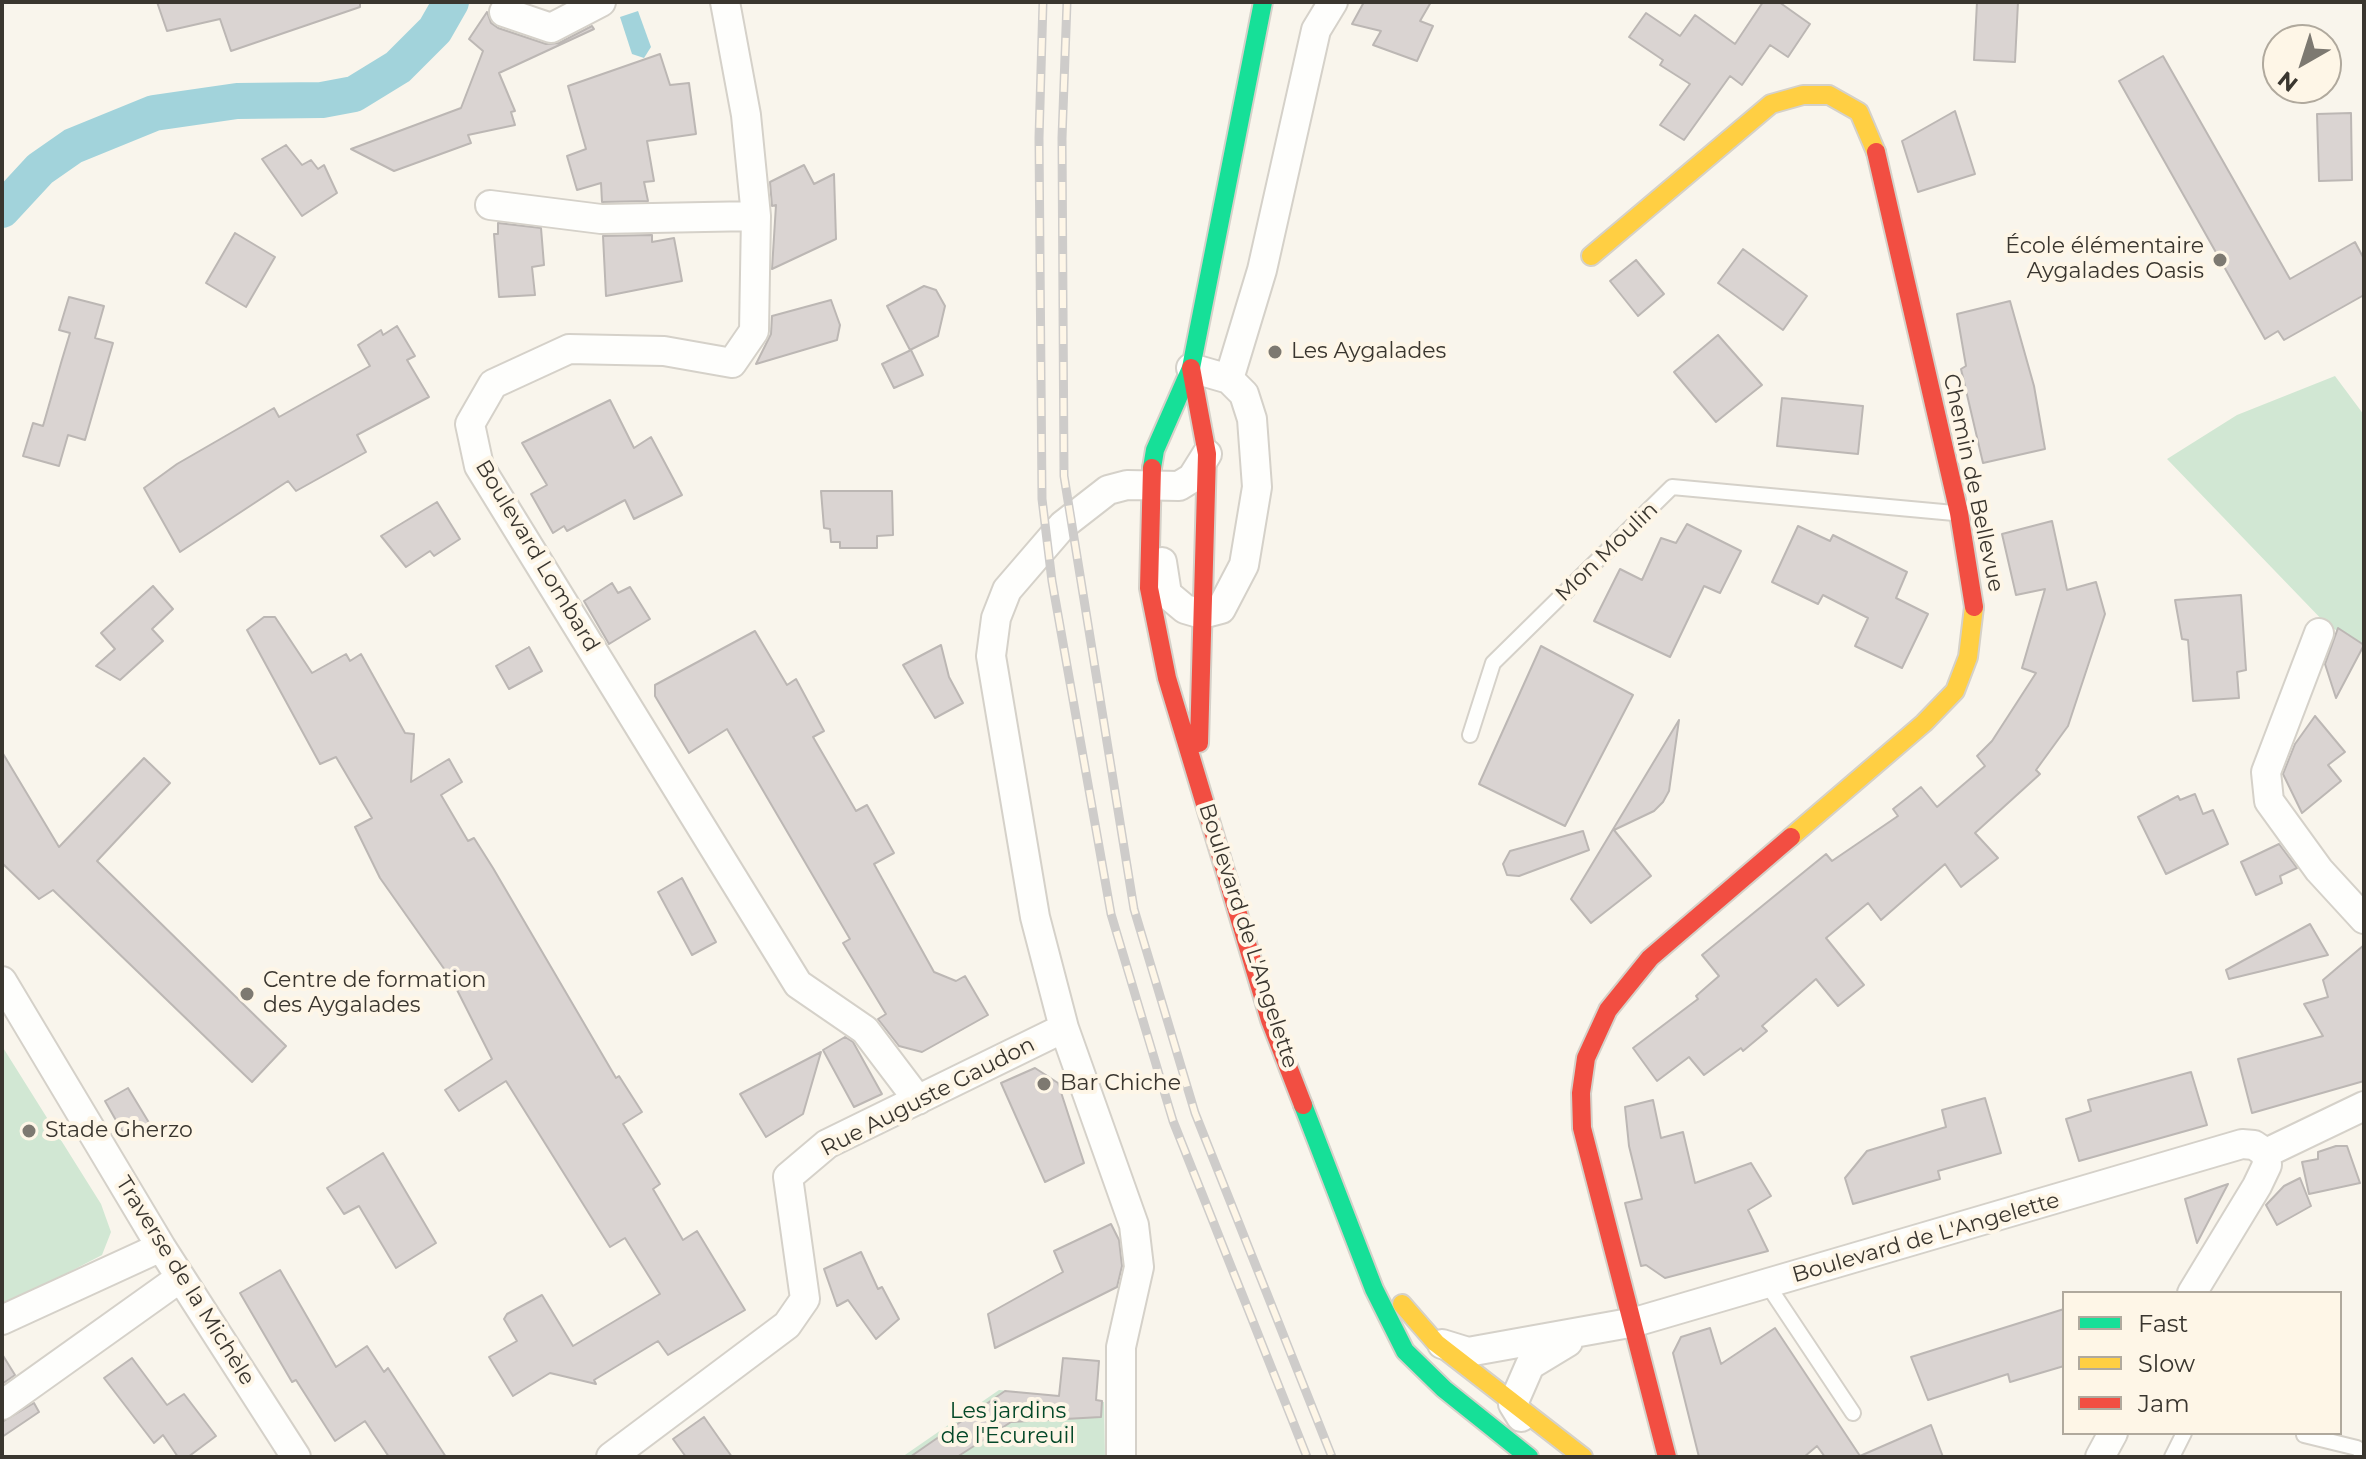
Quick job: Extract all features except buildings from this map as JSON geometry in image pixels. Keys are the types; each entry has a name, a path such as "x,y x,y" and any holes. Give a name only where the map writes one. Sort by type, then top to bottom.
{"main road":[{"path":"1191,368 1263,2"},
{"name":"Chemin de Bellevue","path":"1591,256 1771,104 1803,95 1829,95 1859,112 1873,141 1959,513 1975,615 1968,657 1955,691 1924,723 1650,958 1608,1010 1586,1058 1581,1093 1582,1128 1622,1289 1635,1322 1667,1457"},
{"name":"Boulevard de L'Angelette","path":"1191,368 1207,454 1198,774"},
{"name":"Boulevard de L'Angelette","path":"1191,368 1155,450 1149,487 1149,588 1167,678 1270,1020 1374,1289 1405,1351 1444,1389 1529,1457"},
{"name":"Boulevard de L'Angelette","path":"1354,1231 1413,1319 1436,1343 1513,1404"},
{"path":"1513,1404 1583,1457"}],"street":[{"path":"504,12 551,28 601,2"},
{"name":"Boulevard Lombard","path":"725,2 746,115 756,216 754,331 732,363 664,351 569,349 493,384 470,424 479,466 798,984 865,1030 918,1100"},
{"path":"1229,379 1262,270 1316,30 1333,2"},
{"path":"490,205 601,219 756,216"},
{"path":"1149,487 1167,594 1185,609 1202,614 1221,609 1244,565 1257,487 1252,419 1244,394 1229,379 1191,368"},
{"path":"1121,1457 1121,1347 1139,1267 1134,1225 1064,1028 1035,917 991,656 996,618 1007,590 1063,525 1108,490 1127,485 1179,486 1192,478 1207,454"},
{"path":"2319,633 2266,772 2269,801 2319,870 2364,919"},
{"name":"Traverse de la Michèle","path":"2,981 180,1278 296,1457"},
{"name":"Rue Auguste Gaudon","path":"611,1457 787,1325 805,1299 788,1177 827,1144 1064,1028"},
{"path":"2193,1291 2257,1186 2267,1165 2266,1153 2364,1106"},
{"name":"Boulevard de L'Angelette","path":"1436,1343 1468,1352 1583,1334 1767,1284 2242,1144 2254,1145 2266,1153"},
{"path":"2,1320 161,1247"},
{"path":"2,1405 180,1278"},
{"name":"Boulevard de L'Angelette","path":"1513,1404 1530,1365 1583,1334"},
{"path":"1513,1404 1547,1457"},
{"path":"2100,1457 2112,1435"}],"lane":[{"name":"Mon Moulin","path":"1470,735 1493,663 1672,487 1959,513"},
{"path":"1767,1284 1853,1413"},
{"path":"2172,1457 2183,1435"},
{"path":"2304,1435 2357,1448 2364,1455"}],"green space":[{"path":"2335,376 2364,415 2364,644 2328,626 2167,459 2237,415"},
{"name":"Stade Gherzo","path":"2,1046 101,1204 111,1232 102,1255 2,1307"},
{"name":"Les jardins de l'Ecureuil","path":"999,1390 1104,1402 1105,1457 902,1457"}],"water":[{"path":"638,11 651,47 644,58 632,54 620,17"}],"waterway":[{"path":"2,210 40,169 73,146 154,113 237,101 322,100 354,94 398,67 435,30 451,2"}],"railway":[{"path":"1043,2 1039,138 1042,499 1052,581 1111,914 1173,1121 1307,1457"},
{"path":"1067,2 1062,138 1064,476 1134,909 1195,1113 1332,1457"}],"traffic: fast":[{"path":"1152,468 1155,450 1191,368 1263,2"},
{"path":"1303,1105 1374,1289 1405,1351 1444,1389 1529,1457"}],"traffic: slow":[{"path":"1591,256 1771,104 1803,95 1829,95 1859,112 1876,152"},
{"path":"1791,837 1924,723 1955,691 1968,657 1974,607"},
{"path":"1402,1304 1436,1343 1583,1457"}],"traffic: jam":[{"path":"1876,152 1959,513 1974,607"},
{"path":"1191,368 1207,454 1199,743"},
{"path":"1152,468 1149,588 1167,678 1270,1020 1303,1105"},
{"path":"1667,1457 1582,1128 1581,1093 1586,1058 1608,1010 1650,958 1791,837"}],"place":[{"name":"École élémentaire Aygalades Oasis","path":"2220,260"},
{"name":"Les Aygalades","path":"1275,352"},
{"name":"Centre de formation des Aygalades","path":"247,994"},
{"name":"Bar Chiche","path":"1044,1084"},
{"name":"Stade Gherzo","path":"29,1131"}]}
